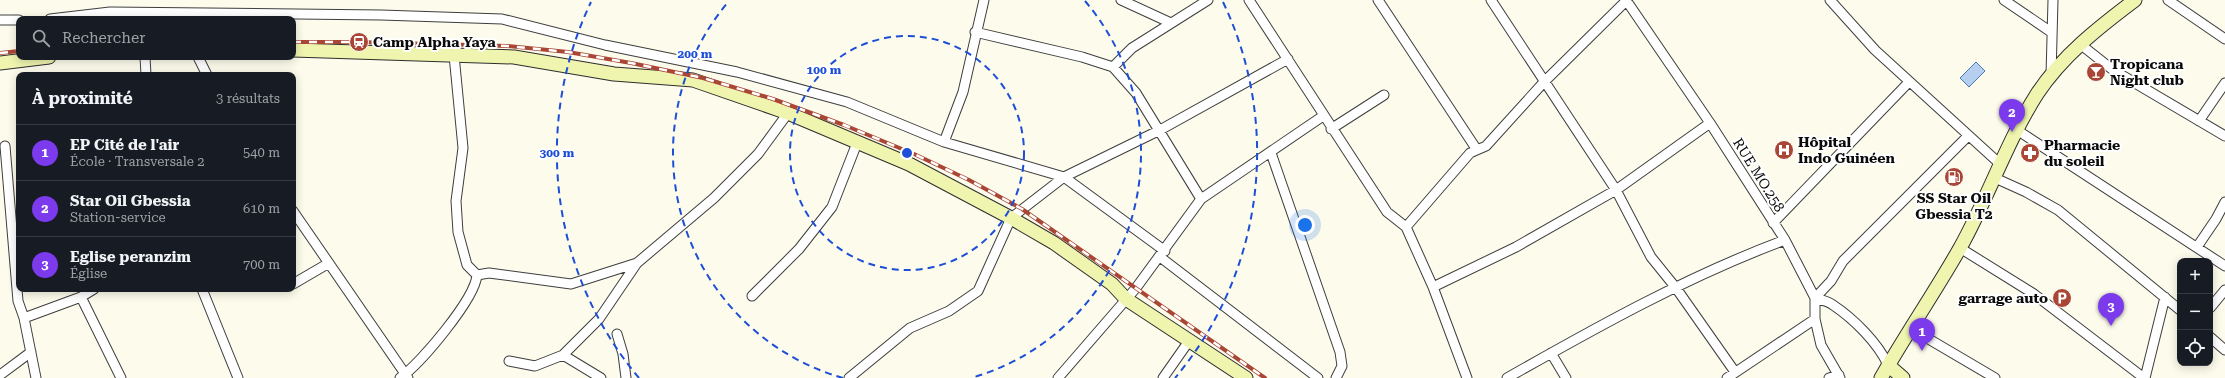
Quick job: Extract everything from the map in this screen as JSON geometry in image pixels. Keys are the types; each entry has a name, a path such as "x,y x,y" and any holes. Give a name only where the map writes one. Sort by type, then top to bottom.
{"street":[{"path":"944,142 963,92 975,32 984,0"},
{"path":"1121,0 1171,23"},
{"path":"1113,68 1132,48 1208,0"},
{"path":"1249,0 1323,116 1387,212 1406,227 1433,287 1467,378"},
{"path":"1378,0 1477,150"},
{"path":"1491,0 1616,190 1651,257 1676,288 1735,372"},
{"path":"1406,227 1470,153 1486,146 1544,82 1626,0"},
{"name":"RUE MO.258","path":"1626,0 1710,123 1785,240 1815,298 1815,319 1821,345 1840,377"},
{"path":"1830,0 1875,50 2000,164"},
{"path":"2004,0 2051,32"},
{"path":"2051,76 2053,0"},
{"path":"1881,378 1960,248 2017,130 2037,94 2080,44 2135,0"},
{"path":"2168,0 2225,39"},
{"path":"76,16 110,12 502,18 605,44 737,72 847,102 944,142 1064,177 1318,378"},
{"path":"0,20 16,20"},
{"path":"975,32 1082,57 1113,68 1136,93 1201,199"},
{"path":"2080,44 2113,70 2225,136"},
{"path":"296,50 514,57 614,74 693,80 788,114 908,164 1012,218 1054,243 1112,284 1126,299 1246,378"},
{"path":"454,54 463,148 456,201 458,232 467,265 477,275"},
{"path":"849,378 910,328 950,311 978,291 1012,218 1064,177 1160,130 1288,59"},
{"path":"0,63 24,60"},
{"path":"145,60 146,72"},
{"path":"200,60 206,72"},
{"path":"1773,222 1909,82"},
{"path":"2199,121 2225,83"},
{"path":"1332,129 1384,95"},
{"path":"509,361 535,366 562,355 599,319 637,263 714,198 742,171 758,154 788,114"},
{"path":"1058,378 1126,299 1162,254 1201,199 1271,153 1323,116"},
{"path":"1433,287 1516,247 1616,190 1710,123"},
{"path":"2017,130 2225,266"},
{"path":"1903,378 1888,365 1882,351 1872,339 1832,304 1815,298 1830,281 1843,261 1968,136"},
{"path":"752,296 799,249 832,207 857,143"},
{"path":"0,151 5,146 16,277"},
{"path":"1271,153 1340,352 1342,366 1336,378"},
{"path":"1995,178 2026,192 2058,210 2177,307"},
{"path":"2197,247 2216,220 2225,202"},
{"path":"296,215 405,377 453,320 476,284 477,275"},
{"path":"1507,378 1551,353 1676,288 1737,258 1785,240"},
{"path":"1960,248 2034,294 2145,378 2165,297"},
{"path":"296,282 329,263"},
{"path":"477,275 488,272 571,284 637,263"},
{"path":"2213,304 2225,290"},
{"path":"17,292 36,378"},
{"path":"24,318 81,297 89,292"},
{"path":"203,292 238,378"},
{"path":"81,297 121,378"},
{"path":"1727,378 1815,319"},
{"path":"1910,328 1995,378"},
{"path":"617,334 623,354 626,378"},
{"path":"2213,340 2225,350"},
{"path":"1163,378 1189,341"},
{"path":"0,375 31,352"},
{"path":"1551,353 1566,378"},
{"path":"562,355 601,378"},
{"path":"1829,378 1840,377"}],"water":[{"path":"1976,62 1985,71 1969,87 1960,78"}],"railway":[{"path":"296,42 507,46 568,52 703,78 773,99 844,125 914,154 969,180 1022,209 1265,378"},
{"path":"0,53 16,51"}],"place":[{"name":"Camp Alpha Yaya","path":"359,42"},
{"name":"Tropicana Night club","path":"2096,72"},
{"name":"Star Oil Gbessia","path":"2012,132"},
{"name":"Hôpital Indo Guinéen","path":"1784,150"},
{"name":"Pharmacie du soleil","path":"2030,153"},
{"name":"SS Star Oil Gbessia T2","path":"1954,177"},
{"name":"garrage auto","path":"2062,298"},
{"name":"Eglise peranzim","path":"2111,326"},
{"name":"EP Cité de l'air","path":"1922,351"}]}
